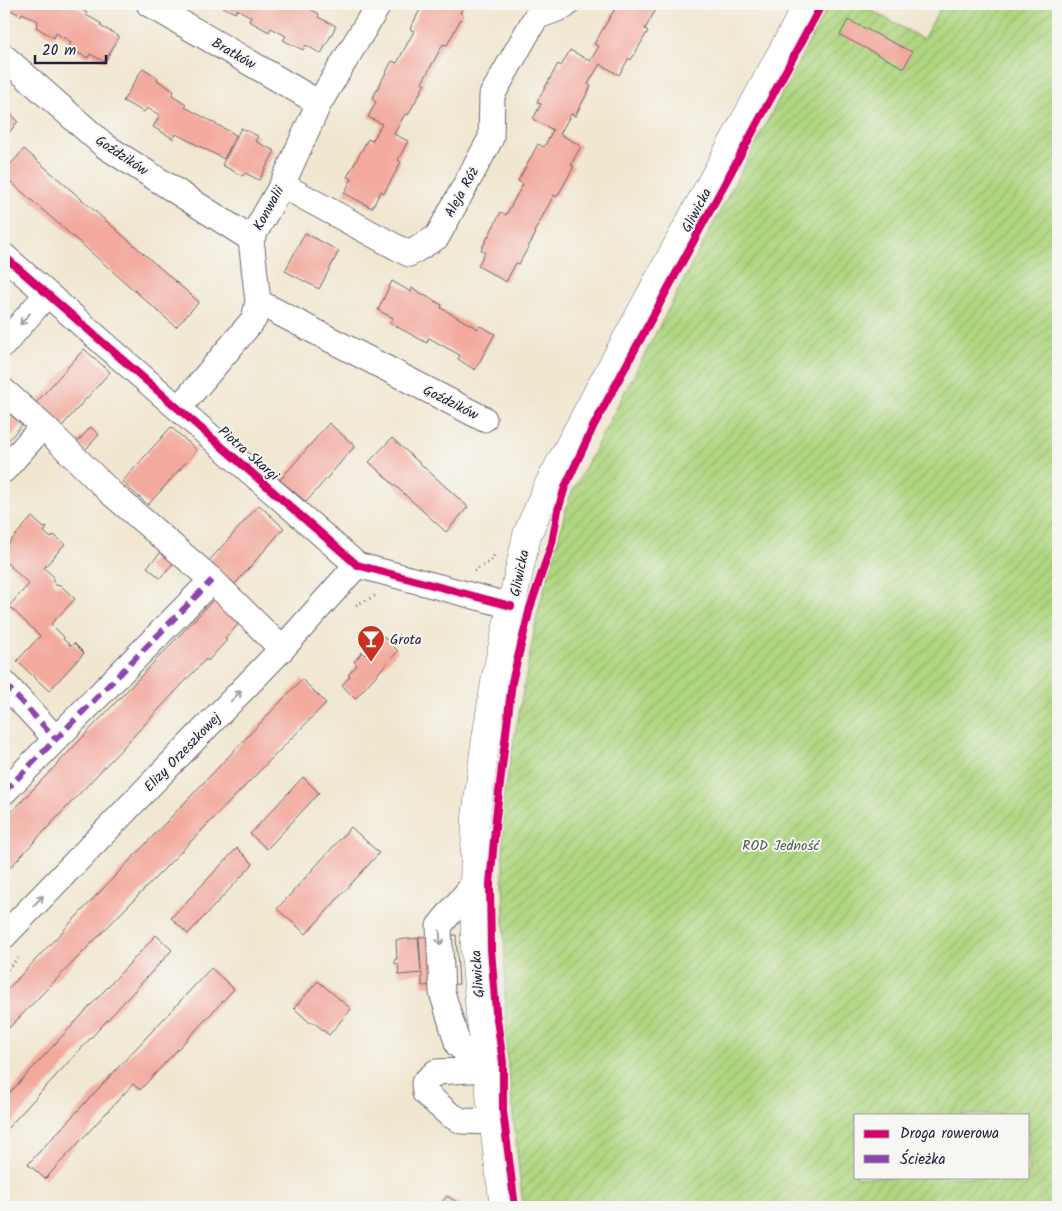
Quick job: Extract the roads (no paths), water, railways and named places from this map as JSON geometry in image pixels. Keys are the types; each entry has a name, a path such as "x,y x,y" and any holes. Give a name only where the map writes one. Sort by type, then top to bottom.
{"main road":[{"name":"Gliwicka","path":"504,1207 476,960 474,884 476,818 496,676 527,535 547,488 608,371 808,4"}],"street":[{"name":"Bratków","path":"149,4 319,103"},
{"name":"Konwalii","path":"179,408 254,319 258,302 251,239 282,185 319,103 379,4"},
{"name":"Aleja Róż","path":"282,185 409,254 437,237 491,138 492,95 536,18 567,4"},
{"name":"Goździków","path":"4,57 105,146 251,239"},
{"name":"Piotra Skargi","path":"4,256 357,565 511,606"},
{"path":"4,344 47,294"},
{"name":"Goździków","path":"258,302 484,419"},
{"path":"4,391 43,426 111,493 212,580 282,649"},
{"path":"4,470 43,426"},
{"name":"Elizy Orzeszkowej","path":"4,936 282,649 357,565"},
{"path":"4,792 212,580"},
{"path":"4,683 56,739"},
{"path":"474,884 439,926 442,992 458,1045 487,1069"},
{"path":"487,1069 436,1072 424,1084 425,1093 450,1115 462,1121 493,1122"}],"place":[{"name":"Grota","path":"371,663"}],"park label":[{"name":"ROD Jedność","path":"781,845"}]}
